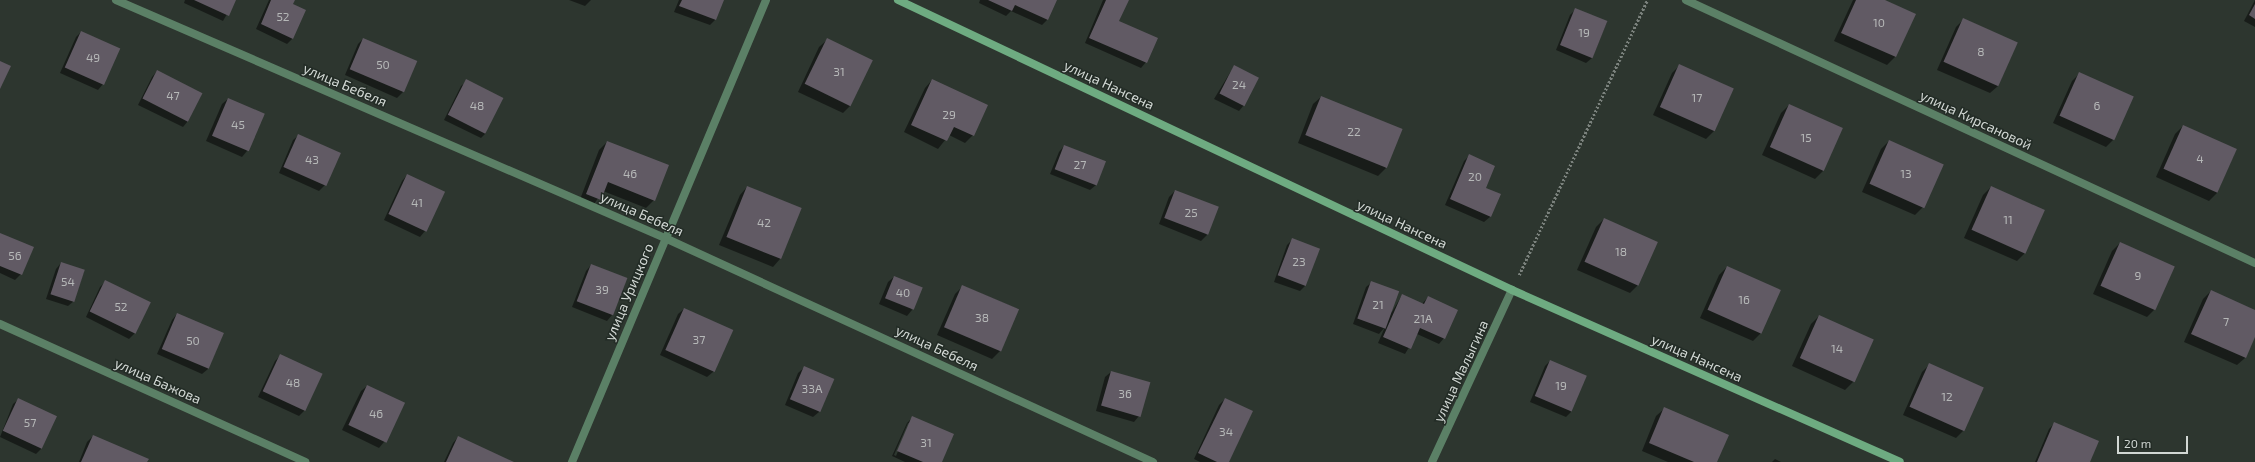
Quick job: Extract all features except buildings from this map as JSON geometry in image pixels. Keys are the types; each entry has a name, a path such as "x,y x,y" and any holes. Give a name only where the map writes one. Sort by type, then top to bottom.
{"main road":[{"name":"улица Нансена","path":"898,0 1512,290 1900,462"}],"street":[{"name":"улица Бебеля","path":"116,0 665,238 1153,462"},
{"name":"улица Урицкого","path":"572,462 766,0"},
{"name":"улица Кирсановой","path":"1686,0 2255,263"},
{"name":"улица Малыгина","path":"1432,462 1512,290"},
{"name":"улица Бажова","path":"0,324 305,462"}],"path":[{"path":"1512,290 1646,0"}]}
